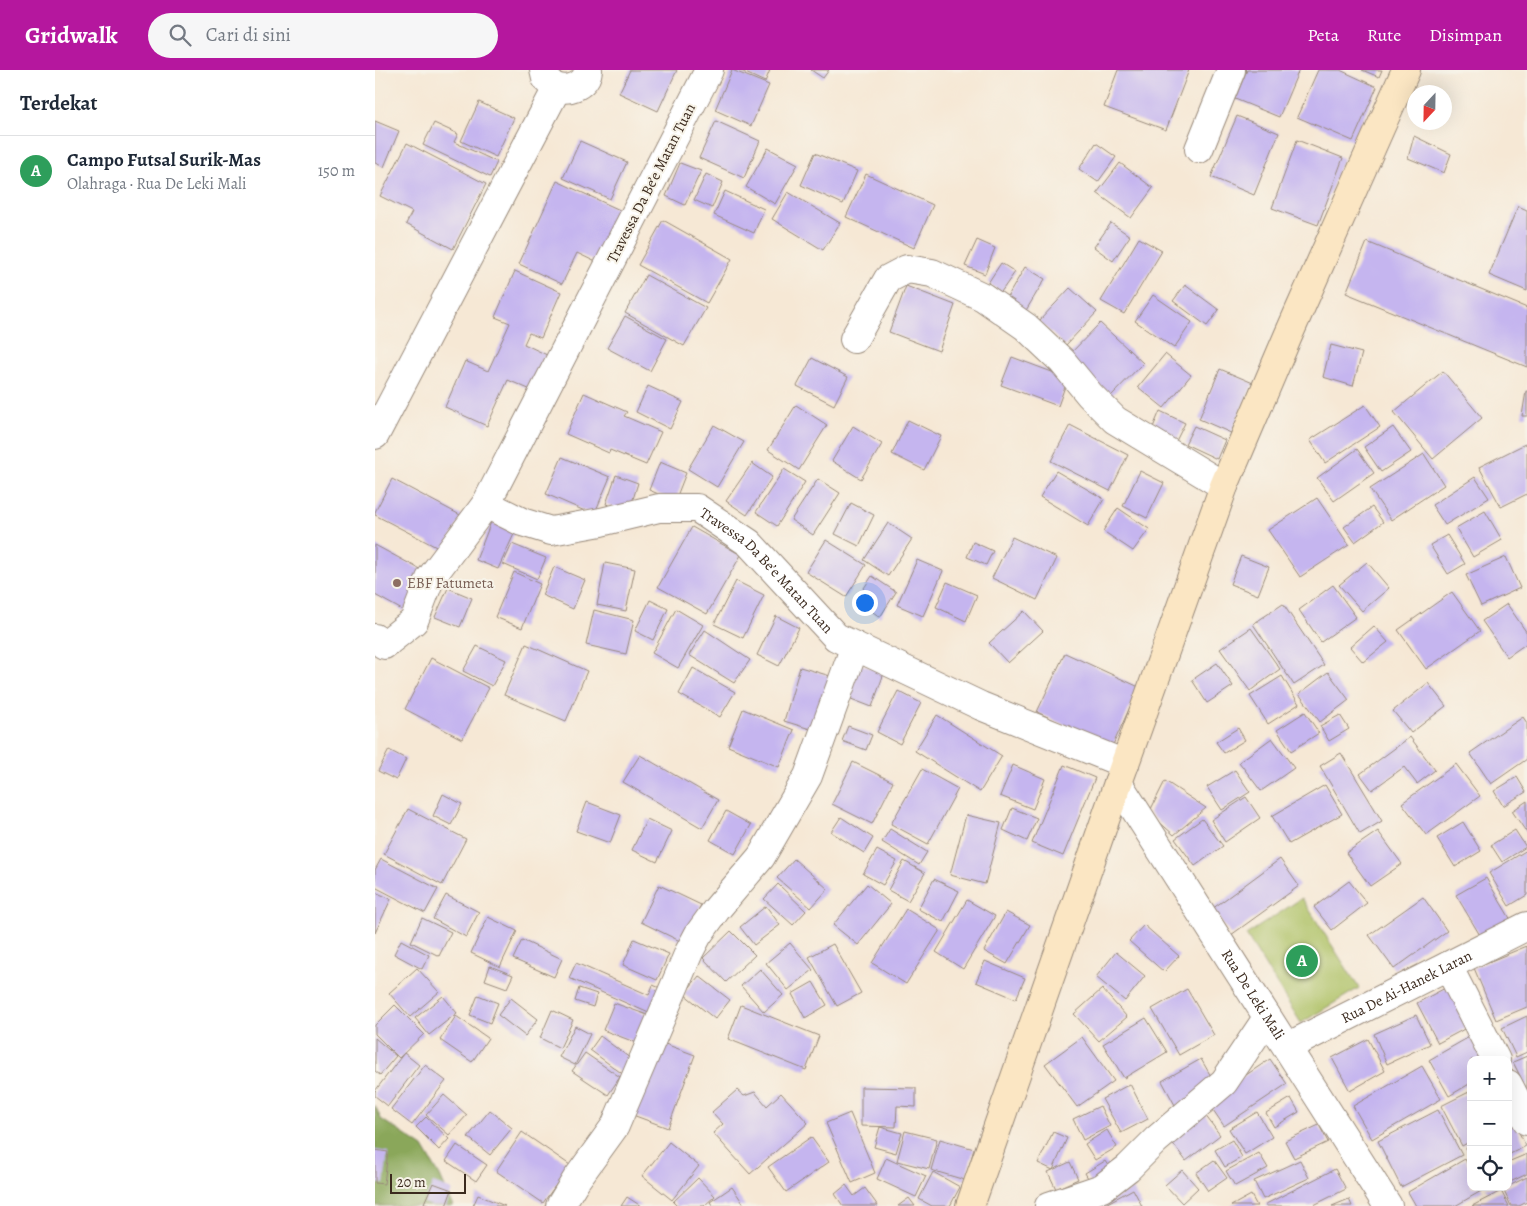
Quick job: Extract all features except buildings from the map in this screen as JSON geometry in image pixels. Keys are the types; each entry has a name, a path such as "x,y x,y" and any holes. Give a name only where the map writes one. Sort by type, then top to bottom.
{"main road":[{"path":"970,1206 1224,486 1288,336 1407,70"}],"street":[{"path":"375,435 551,79 569,89 580,84 588,75 588,70"},
{"name":"Travessa Da Be’e Matan Tuan","path":"709,70 486,504 522,522 551,531 601,522 659,508 697,508 749,543 836,637 1121,774"},
{"path":"1199,149 1231,70"},
{"path":"854,339 887,279 907,269 931,273 983,297 1026,328 1062,361 1090,395 1115,420 1224,486"},
{"path":"375,638 384,644 414,621 430,579 486,504"},
{"path":"560,1206 576,1180 615,1126 685,961 698,936 716,910 761,857 809,776 855,646"},
{"name":"Rua De Leki Mali","path":"1121,774 1267,1018 1388,1206"},
{"name":"Rua De Ai-Hanek Laran","path":"1287,1047 1527,926"},
{"path":"1448,966 1494,1056"},
{"path":"1049,1206 1102,1188 1128,1168 1157,1140 1225,1082 1267,1018"},
{"path":"1512,1092 1527,1122"}],"green space":[{"path":"1302,898 1359,988 1301,1023 1246,935"},
{"path":"375,1105 381,1119 423,1147 440,1176 453,1206 375,1206"}],"place":[{"name":"EBF Fatumeta","path":"397,583"},
{"name":"Campo Futsal Surik-Mas","path":"1302,961"}]}
